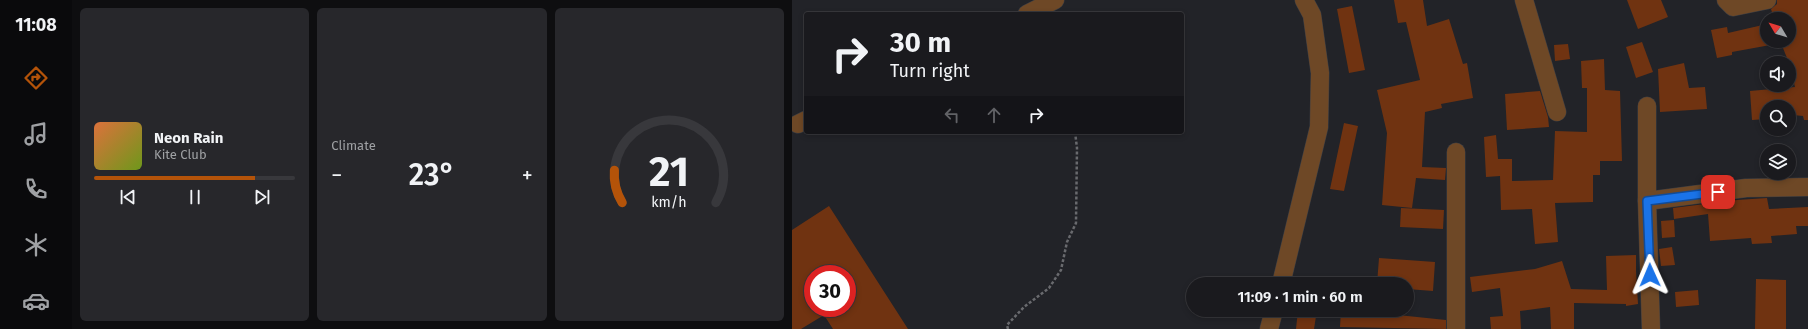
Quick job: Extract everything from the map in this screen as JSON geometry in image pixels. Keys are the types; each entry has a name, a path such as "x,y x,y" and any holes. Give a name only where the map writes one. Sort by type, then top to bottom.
{"street":[{"path":"1031,12 1055,0"},
{"path":"1283,277 1319,127 1320,73 1312,15 1304,0"},
{"path":"1524,0 1557,112"},
{"path":"1726,0 1733,7 1767,0"},
{"path":"1647,106 1647,201 1651,329"},
{"path":"1456,152 1456,329"},
{"path":"1647,201 1746,188 1808,186"},
{"path":"1269,329 1272,317"}],"path":[{"path":"1008,329 1007,325 1024,307 1049,288 1061,270 1067,242 1076,223 1077,148 1075,134"}],"building":[{"path":"1394,0 1423,0 1427,26 1449,19 1463,64 1467,63 1473,98 1441,104 1442,108 1425,112 1422,167 1446,168 1445,180 1416,178 1412,208 1382,205 1387,133 1377,90 1420,80 1406,22 1398,23"},
{"path":"1627,0 1661,0 1668,17 1638,29"},
{"path":"1777,0 1808,0 1808,120 1804,120 1803,116 1796,115 1796,100 1760,100 1760,119 1752,120 1750,91 1796,92 1796,56 1786,56 1783,48 1796,48 1796,12 1772,12 1771,9 1777,4"},
{"path":"1352,6 1365,70 1349,73 1337,9"},
{"path":"1760,26 1760,47 1732,52 1732,55 1717,58 1711,30 1727,27 1728,33"},
{"path":"1642,42 1653,72 1636,78 1626,47"},
{"path":"1568,44 1570,59 1555,61 1554,45"},
{"path":"1604,59 1605,90 1620,91 1622,161 1600,161 1600,175 1593,175 1593,202 1555,203 1558,242 1535,244 1532,209 1501,210 1500,176 1486,177 1484,137 1496,135 1498,159 1512,159 1512,181 1553,180 1555,131 1587,132 1587,88 1582,88 1581,61"},
{"path":"1684,63 1689,88 1705,87 1707,109 1660,112 1658,69"},
{"path":"1540,91 1548,117 1549,127 1507,130 1505,94"},
{"path":"1344,123 1358,126 1344,191 1330,189"},
{"path":"1767,198 1769,209 1808,207 1808,226 1796,226 1797,234 1771,236 1772,243 1752,244 1751,238 1710,241 1708,214 1674,219 1673,208"},
{"path":"829,206 908,329 833,329 825,317 856,317 856,265 804,265 804,317 821,317 801,329 792,329 792,230"},
{"path":"1401,208 1444,210 1443,229 1400,227"},
{"path":"1674,220 1675,237 1662,238 1661,221"},
{"path":"1672,247 1675,265 1661,266 1659,249"},
{"path":"1636,255 1638,304 1626,306 1626,304 1574,303 1574,329 1551,329 1550,307 1520,311 1521,329 1491,329 1490,317 1503,316 1500,288 1472,292 1470,277 1535,269 1562,261 1571,289 1607,290 1606,256"},
{"path":"1379,258 1435,262 1433,291 1414,290 1414,277 1378,277"},
{"path":"1756,279 1786,280 1786,329 1755,329"},
{"path":"1698,290 1699,305 1676,307 1675,292"},
{"path":"1297,317 1316,317 1314,329 1296,329"},
{"path":"1341,317 1414,317 1446,320 1446,329 1340,327"}],"route":[{"path":"1650,275 1647,201 1718,192"}]}
